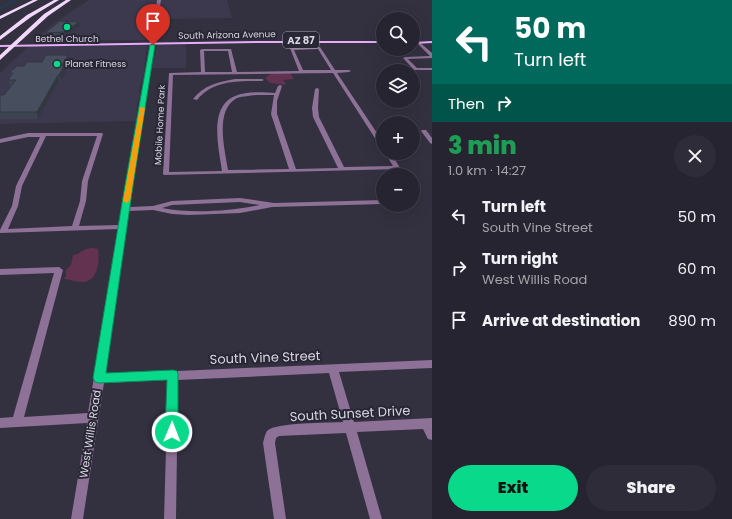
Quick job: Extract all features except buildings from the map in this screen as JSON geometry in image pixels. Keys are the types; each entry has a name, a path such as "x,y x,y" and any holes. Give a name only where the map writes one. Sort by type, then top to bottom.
{"highway":[{"path":"0,18 34,1"},
{"path":"22,14 46,1"},
{"path":"0,38 29,16 56,1"},
{"path":"0,58 46,15 68,1"}],"main road":[{"name":"South Arizona Avenue","path":"0,46 15,44 109,42 376,41"},
{"path":"420,41 432,41"},
{"path":"90,44 109,42"},
{"name":"South Arizona Avenue","path":"0,43 90,44 153,42"}],"street":[{"name":"West Willis Road","path":"77,519 159,0"},
{"path":"420,45 432,56"},
{"path":"302,72 291,49 320,48 376,135"},
{"path":"203,73 202,50 230,50 235,73"},
{"path":"432,56 405,58 416,69 432,69"},
{"name":"Mobile Home Park","path":"348,71 171,74 166,174 397,168 392,160"},
{"path":"195,98 202,91 216,84 239,80 262,80"},
{"path":"280,86 276,94 274,114 293,170"},
{"path":"317,89 315,108 316,117 342,169"},
{"path":"225,172 220,133 223,111 236,97 243,95 276,94"},
{"path":"424,132 432,142"},
{"path":"0,141 13,138 44,135 100,134 84,181 83,201 75,228"},
{"path":"44,135 19,186 15,206 3,231 123,227"},
{"path":"154,208 172,203 245,200 274,205"},
{"path":"125,209 154,208 179,213 226,212 249,210 274,205 376,202"},
{"path":"0,272 59,270 17,422"},
{"name":"South Vine Street","path":"99,378 432,364"},
{"path":"333,368 376,519"},
{"path":"170,519 173,374"},
{"path":"0,423 92,418"},
{"path":"430,424 432,435"},
{"name":"South Sunset Drive","path":"280,519 269,443 271,435 277,431 430,424"}],"shaded area":[{"path":"89,0 156,0 148,39 32,41 53,24"},
{"path":"161,0 227,0 232,18 159,19"},
{"path":"186,44 186,68 152,68 157,45"},
{"path":"29,46 148,46 144,75 139,89 140,96 137,103 136,121 0,124 0,73"},
{"path":"272,73 290,73 294,79 283,80 287,85 270,83 265,78"},
{"path":"87,249 98,249 99,260 94,276 86,282 76,282 64,279 66,276 66,270 71,265 73,255"}],"waterway":[{"path":"0,8 15,1"}],"slow traffic":[{"path":"126,201 142,108"}],"place":[{"name":"Bethel Church","path":"67,27"},
{"name":"Planet Fitness","path":"57,64"}],"route":[{"path":"153,45 129,185 99,378 173,374 172,432"}]}
